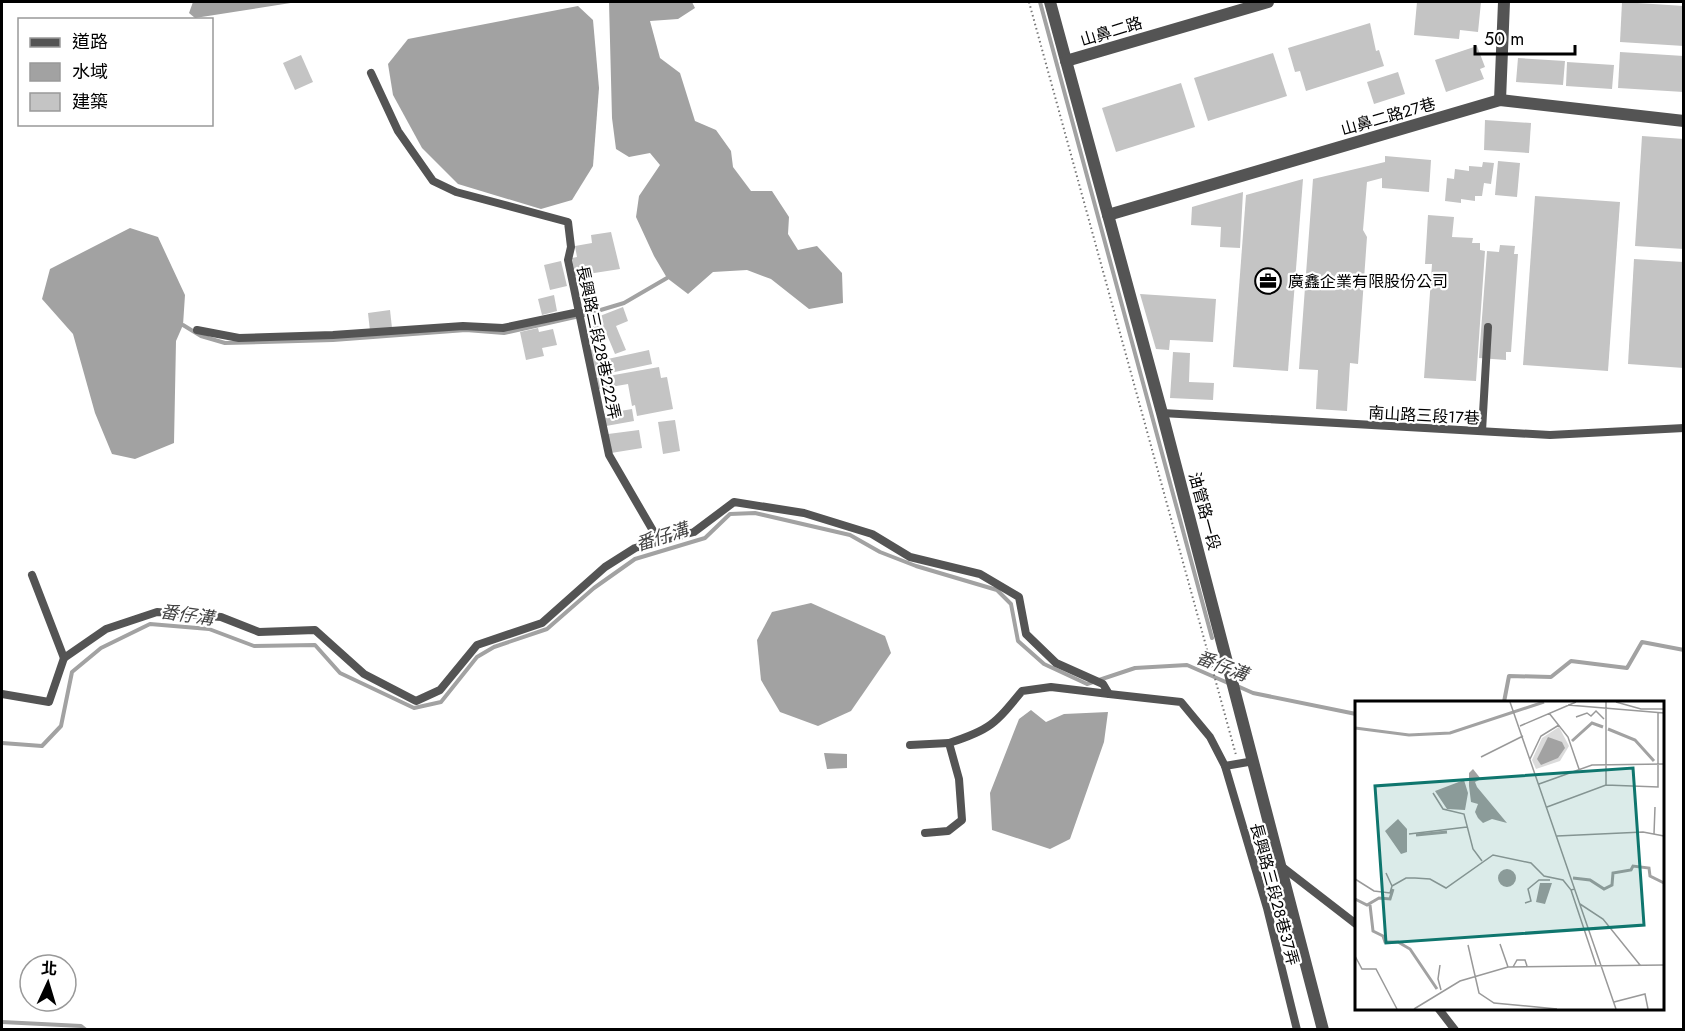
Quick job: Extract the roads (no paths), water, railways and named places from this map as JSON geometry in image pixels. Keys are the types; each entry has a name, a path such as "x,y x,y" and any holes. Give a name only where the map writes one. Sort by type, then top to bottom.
{"street":[{"name":"油管路一段","path":"1050,2 1162,414 1323,1029"},
{"name":"山鼻二路","path":"1066,61 1269,2"},
{"path":"1500,100 1504,2"},
{"name":"山鼻二路27巷","path":"1108,215 1500,100 1683,121"}],"lane":[{"name":"長興路三段28巷222弄","path":"370,73 398,131 433,181 456,192 568,222 571,247 568,260 609,455 659,541"},
{"path":"197,330 239,338 333,335 462,326 503,328 579,312"},
{"path":"1482,431 1488,327"},
{"name":"南山路三段17巷","path":"1162,414 1578,435 1683,428"},
{"path":"2,694 50,702 64,658 106,629 156,612 220,617 260,632 315,630 364,674 416,701 440,690 477,645 542,623 605,567 635,548 694,532 734,502 804,513 872,534 910,556 981,574 1019,597 1026,634 1056,663 1103,684 1109,694"},
{"path":"32,575 64,658"},
{"name":"長興路三段28巷37弄","path":"910,745 949,743 971,736 995,724 1022,691 1052,687 1181,702 1210,737 1225,766 1267,908 1297,1029"},
{"path":"925,833 948,831 962,820 959,779 949,743"},
{"path":"1225,766 1254,761"},
{"path":"1281,866 1355,923"},
{"path":"1440,1010 1455,1029"}],"water":[{"path":"193,2 297,2 195,18 189,13"},
{"path":"609,2 692,2 695,8 678,19 650,21 660,58 680,73 695,121 716,130 731,151 733,167 751,191 772,191 789,217 788,234 798,250 817,246 842,273 843,303 809,309 771,279 747,270 713,272 688,294 667,278 636,217 639,196 660,165 650,153 629,157 616,149 612,118"},
{"path":"578,6 593,20 599,88 593,166 572,200 541,209 458,184 422,148 393,95 388,64 408,39"},
{"path":"130,228 158,237 185,295 183,325 176,341 174,443 135,459 112,454 95,413 73,334 42,299 50,269"},
{"path":"811,603 885,636 891,653 851,711 818,726 780,712 761,680 757,640 772,612"},
{"path":"1031,710 1046,722 1064,714 1108,712 1104,742 1070,839 1050,849 992,830 990,793 1019,719"},
{"path":"824,753 847,754 847,768 827,769"}],"waterway":[{"path":"1040,2 1212,638"},
{"path":"183,325 201,336 225,343 333,340 466,330 504,333 584,315 624,303 667,278"},
{"name":"番仔溝","path":"2,743 42,746 61,726 72,672 101,648 150,624 209,629 254,646 315,645 340,673 414,708 441,702 477,657 494,647 547,629 594,588 635,559 705,538 730,514 755,513 850,535 880,552 916,566 997,590 1011,604 1018,641 1044,664 1087,684 1135,668 1187,665 1228,683"},
{"name":"番仔溝","path":"1504,701 1509,676 1551,677 1571,661 1627,668 1642,642 1684,650"},
{"name":"番仔溝","path":"1235,685 1253,693 1355,714"},
{"path":"2,1022 81,1026 86,1030"}],"place":[{"name":"廣鑫企業有限股份公司","path":"1268,281"}]}
